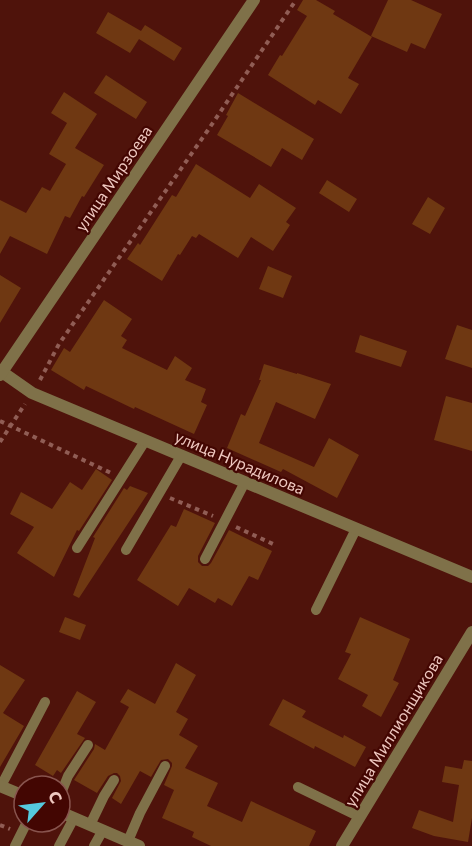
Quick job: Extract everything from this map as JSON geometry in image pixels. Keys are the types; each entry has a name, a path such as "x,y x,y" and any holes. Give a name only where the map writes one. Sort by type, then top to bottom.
{"street":[{"name":"улица Мирзоева","path":"1,372 254,0"},
{"name":"улица Нурадилова","path":"1,372 32,393 472,577"},
{"name":"улица Миллионщикова","path":"342,846 472,632"},
{"path":"74,818 133,844"}],"lane":[{"path":"77,548 145,441"},
{"path":"126,550 181,456"},
{"path":"205,559 245,482"},
{"path":"316,610 356,529"},
{"path":"0,786 45,702"},
{"path":"69,774 87,745"},
{"path":"133,844 140,813 165,766"},
{"path":"90,825 114,780"},
{"path":"298,787 360,817"},
{"path":"59,846 74,818"},
{"path":"94,846 103,830"}],"path":[{"path":"0,442 32,393 59,344 296,0"}],"building":[{"path":"303,0 316,0 335,11 333,14 372,37 348,78 359,84 341,114 318,100 315,105 268,75 307,16 297,10"},
{"path":"388,0 411,0 442,14 425,49 411,43 407,52 371,36"},
{"path":"108,12 141,31 145,25 182,48 174,61 139,39 130,53 96,33"},
{"path":"106,75 147,102 136,119 94,93"},
{"path":"64,92 97,114 75,148 104,165 70,218 65,216 47,254 10,236 0,254 0,200 26,213 42,187 50,191 66,164 49,154 67,123 51,113"},
{"path":"238,93 314,139 302,160 282,148 271,167 217,135"},
{"path":"196,164 250,198 259,184 296,208 286,222 290,225 273,251 251,237 238,258 199,234 196,238 192,236 162,281 127,259 138,243 140,245 172,195 176,197"},
{"path":"327,180 357,199 349,212 319,193"},
{"path":"428,197 445,208 430,234 412,224"},
{"path":"268,266 292,276 283,298 259,289"},
{"path":"0,275 21,288 0,323"},
{"path":"104,300 132,319 121,336 127,340 122,348 167,370 175,356 192,368 185,380 206,389 201,402 207,405 194,434 86,386 84,390 51,370 64,348 70,352"},
{"path":"457,325 472,330 472,368 445,359"},
{"path":"360,335 407,351 401,367 355,352"},
{"path":"264,364 331,384 315,419 276,402 259,443 314,467 329,438 359,455 337,498 283,469 281,472 227,448 241,414 245,416 261,380 259,380"},
{"path":"446,396 472,403 472,451 434,440"},
{"path":"96,469 112,480 79,531 77,530 54,577 17,553 34,527 10,514 21,492 52,509 70,482 82,490"},
{"path":"130,486 148,493 79,598 73,595 95,538 93,537 124,488 127,490"},
{"path":"184,509 215,523 198,556 198,562 202,566 208,566 211,563 229,530 272,551 258,580 249,576 232,606 218,598 215,603 189,588 178,606 137,580 171,525 176,527"},
{"path":"65,617 86,625 80,640 59,632"},
{"path":"360,617 410,639 393,680 399,683 381,717 362,706 368,695 338,679 351,654 345,652"},
{"path":"176,663 196,675 176,712 188,719 179,735 198,746 185,768 218,783 207,806 242,822 251,801 316,831 309,846 211,846 192,837 194,832 162,818 174,790 164,785 172,766 168,759 161,760 151,777 140,771 121,804 112,798 121,781 117,773 108,776 97,793 74,780 95,744 105,750 129,707 120,702 128,689 155,704"},
{"path":"0,665 25,680 3,713 24,726 0,767"},
{"path":"77,691 96,702 77,734 85,738 61,773 57,770 54,774 50,774 35,765"},
{"path":"283,699 306,711 302,717 366,747 355,767 315,746 314,749 269,725"},
{"path":"464,760 472,761 472,818 468,842 434,836 412,828 419,810 453,822 459,785 442,782 445,766 462,769"}]}
